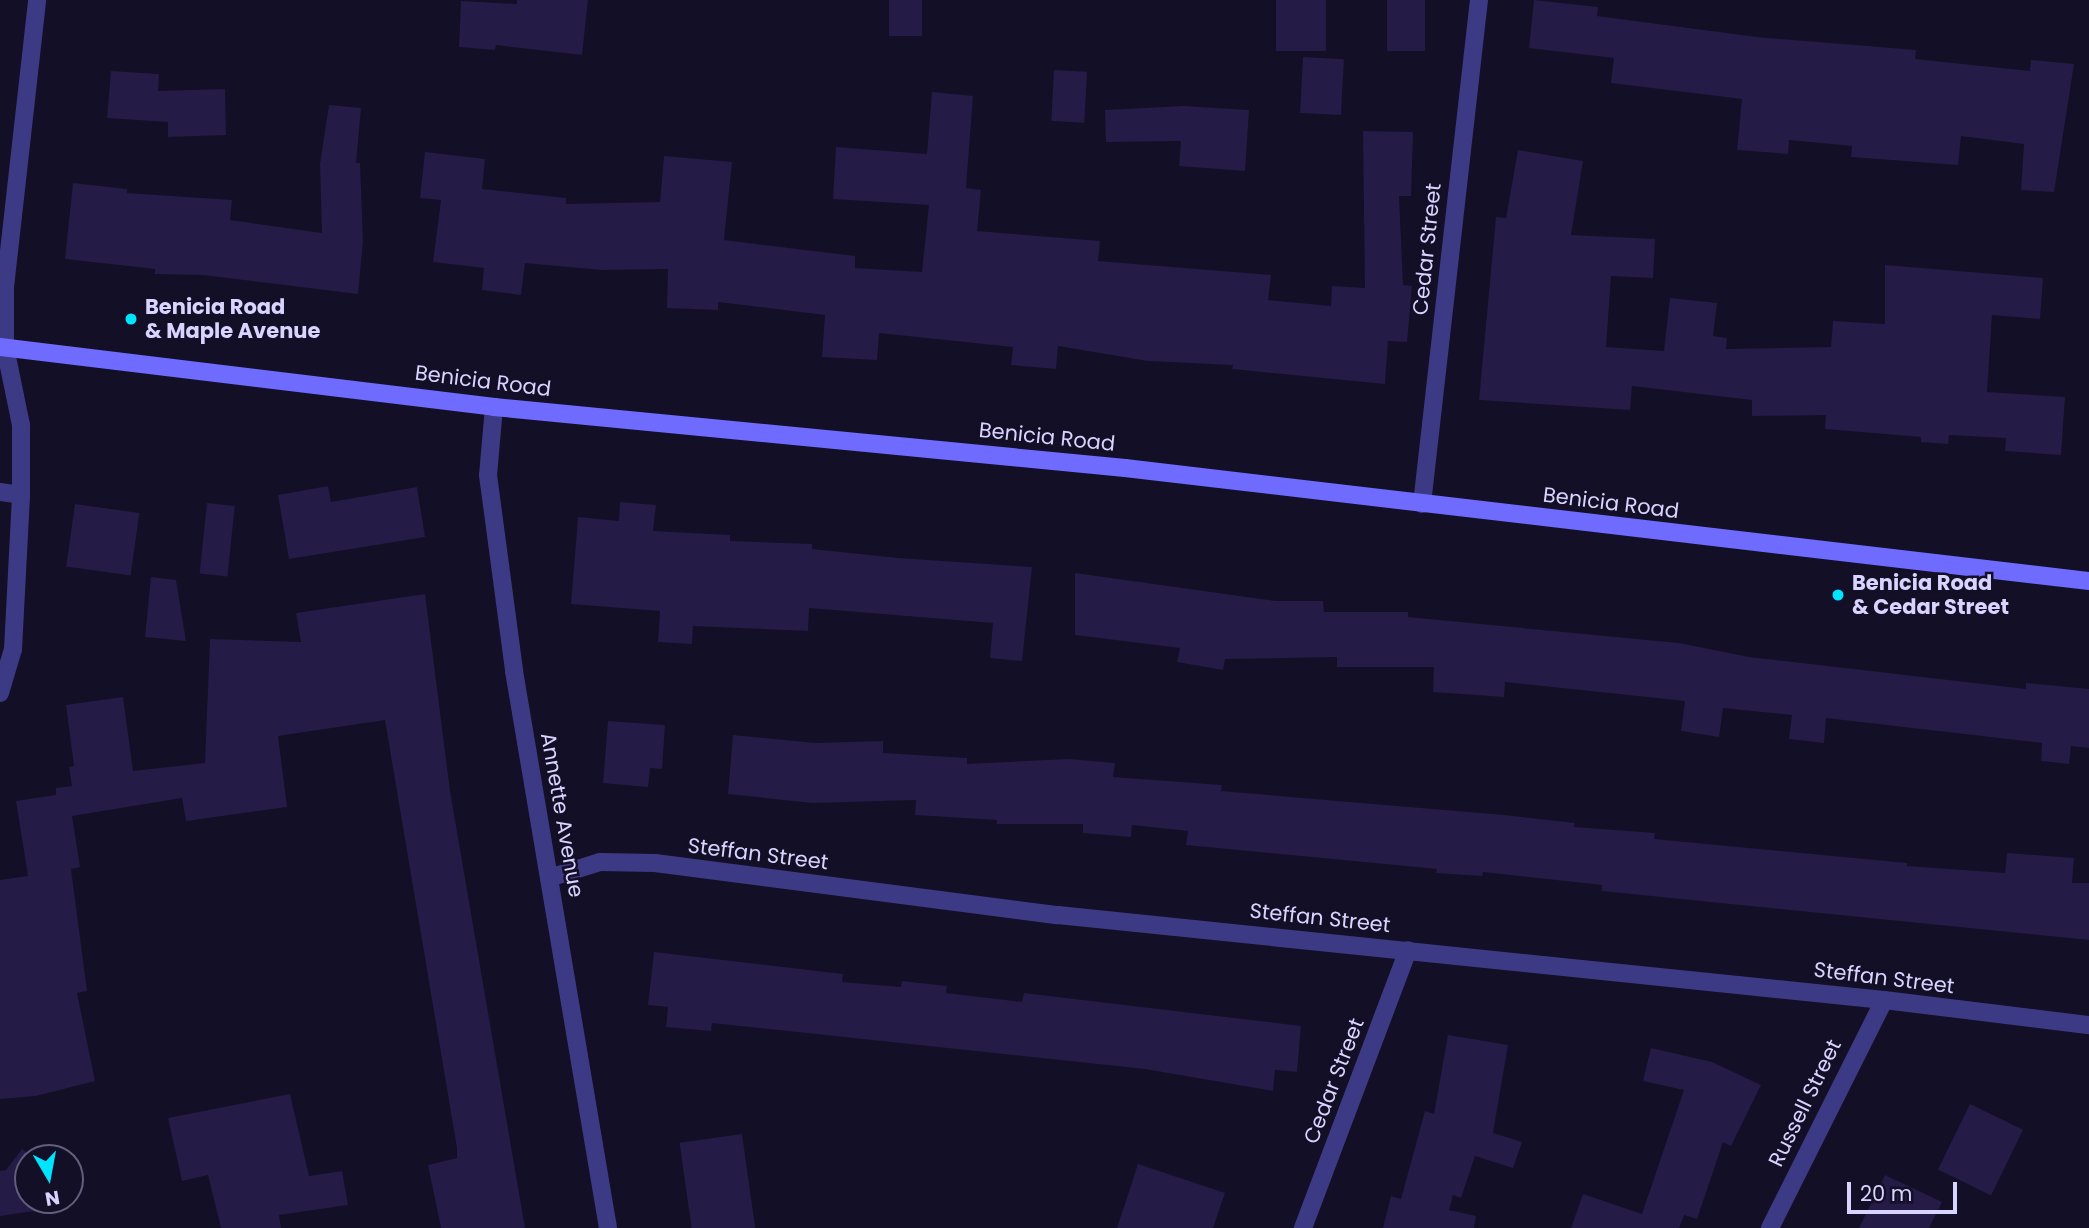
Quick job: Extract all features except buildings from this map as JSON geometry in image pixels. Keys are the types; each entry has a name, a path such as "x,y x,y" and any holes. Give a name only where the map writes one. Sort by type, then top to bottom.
{"main road":[{"name":"Benicia Road","path":"3,347 494,407 1125,468 2089,582"}],"street":[{"path":"0,693 13,649 21,495 20,425 3,347 5,287 37,0"},
{"name":"Cedar Street","path":"1422,504 1479,0"},
{"name":"Annette Avenue","path":"494,407 488,475 550,878 608,1228"},
{"path":"0,492 21,495"},
{"name":"Steffan Street","path":"550,878 600,863 655,863 1058,915 1884,1000 2089,1025"},
{"name":"Cedar Street","path":"1303,1228 1408,950"},
{"name":"Russell Street","path":"1770,1228 1884,1000"}],"place":[{"name":"Benicia Road & Maple Avenue","path":"131,319"},
{"name":"Benicia Road & Cedar Street","path":"1838,595"}]}
